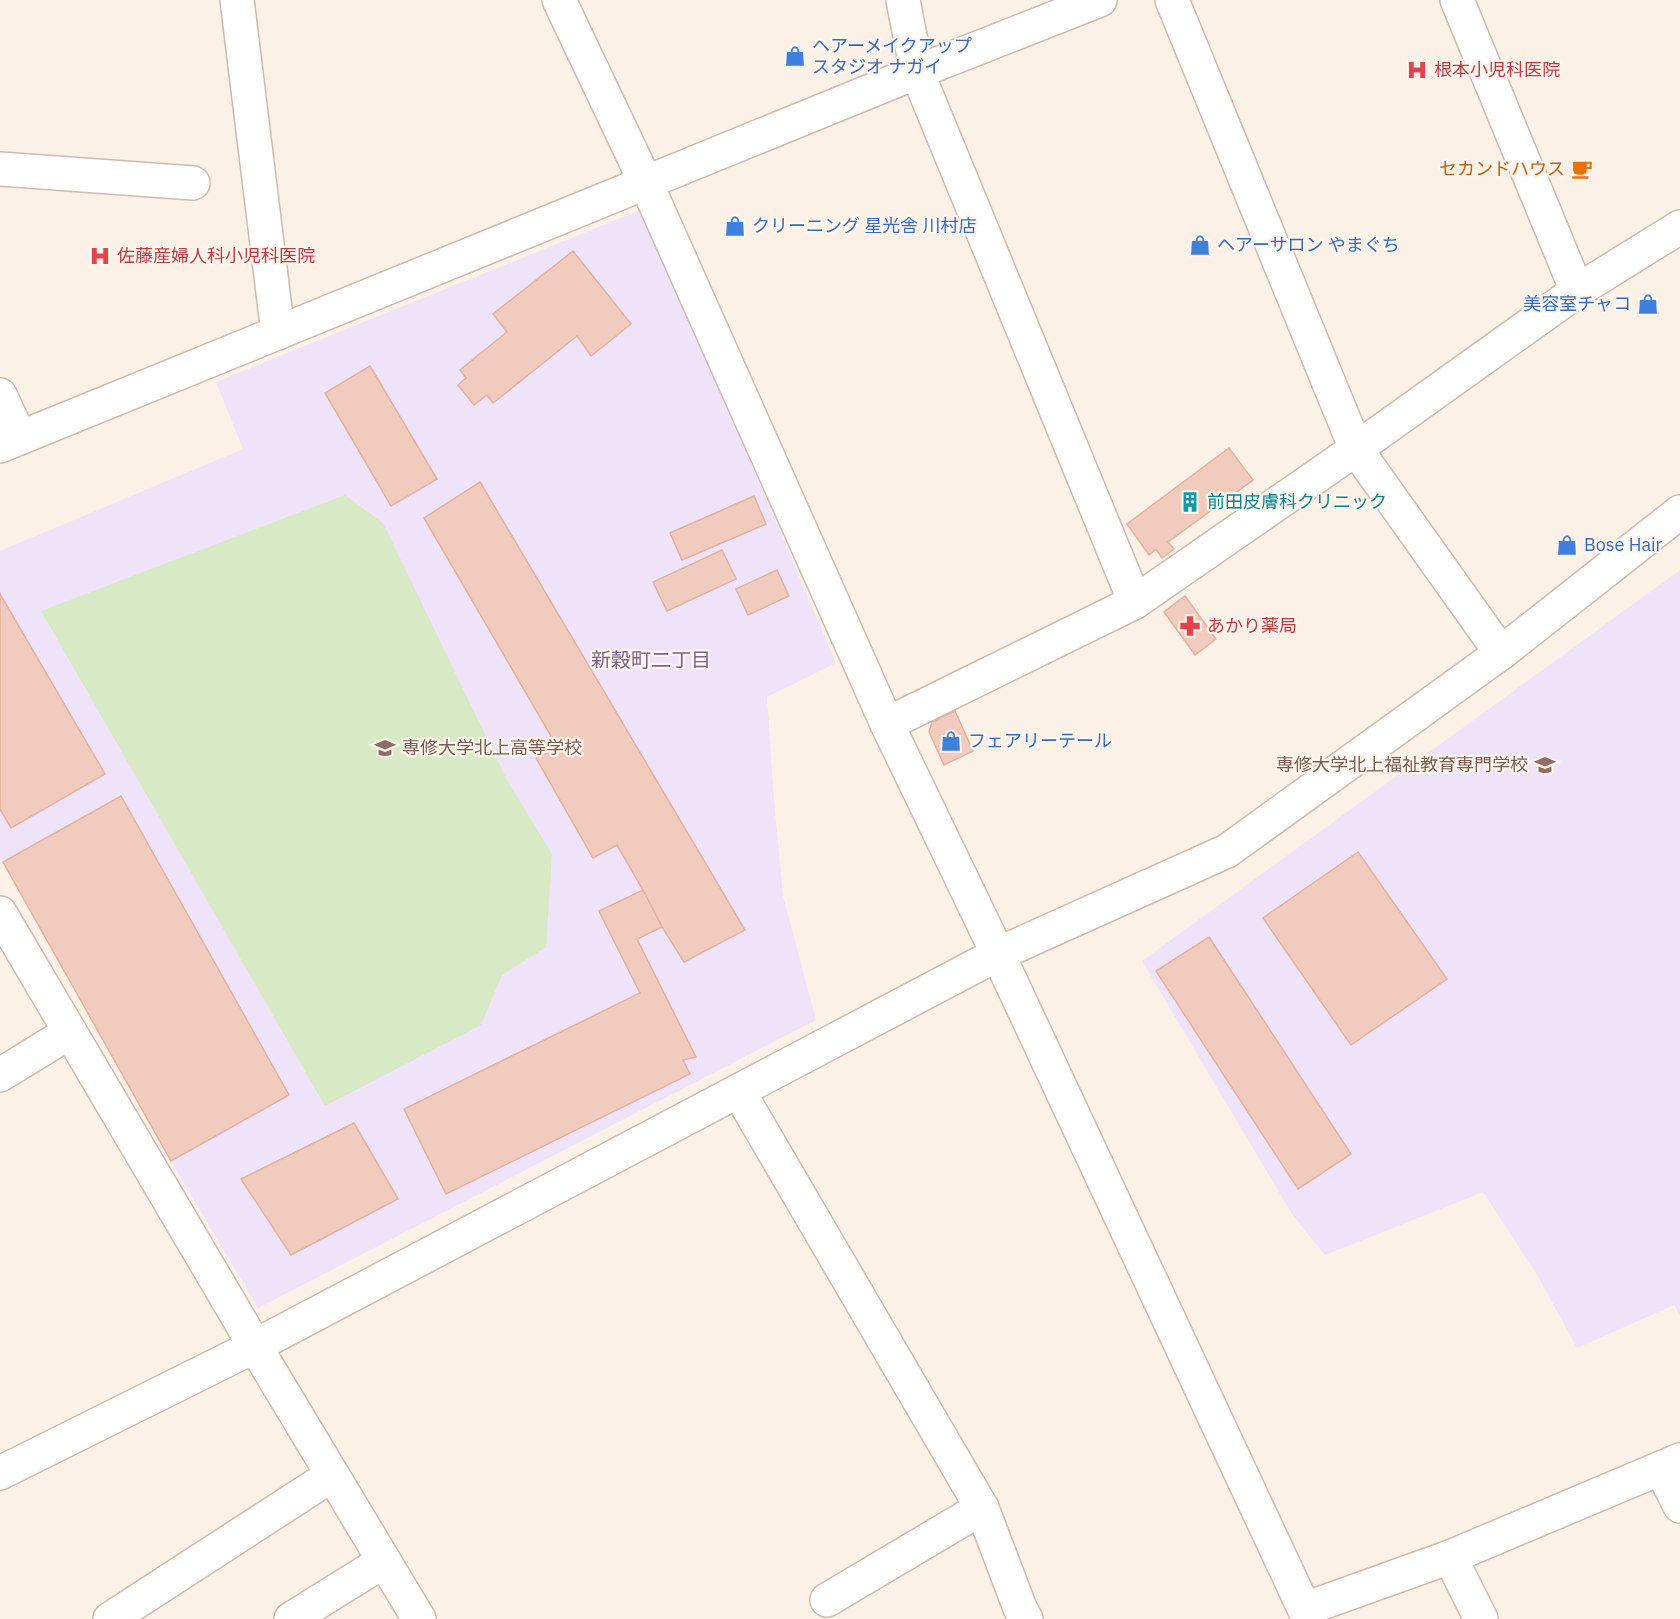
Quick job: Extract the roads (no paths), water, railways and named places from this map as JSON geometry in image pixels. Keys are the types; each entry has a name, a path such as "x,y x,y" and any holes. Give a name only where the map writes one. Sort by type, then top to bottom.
{"street":[{"path":"237,0 278,333"},
{"path":"559,0 646,183 887,724 998,954 1307,1614 1450,1557 1670,1464 1680,1506"},
{"path":"903,0 917,72 1135,602"},
{"path":"0,395 10,442 917,72 1100,0"},
{"path":"1172,0 1356,449 1501,653"},
{"path":"1457,0 1578,291"},
{"path":"0,173 193,183"},
{"path":"887,724 1135,602 1578,291 1680,226"},
{"path":"0,1473 255,1346 998,954 1227,851 1501,653 1680,512"},
{"path":"0,913 419,1619"},
{"path":"0,1076 70,1032"},
{"path":"739,1092 982,1508 1026,1619"},
{"path":"110,1619 332,1475"},
{"path":"827,1600 982,1508"},
{"path":"1450,1557 1481,1619"},
{"path":"291,1619 384,1561"}],"place":[{"name":"ヘアーメイクアップ スタジオ ナガイ","path":"795,56"},
{"name":"根本小児科医院","path":"1417,70"},
{"name":"セカンドハウス","path":"1582,169"},
{"name":"クリーニング 星光舎 川村店","path":"735,226"},
{"name":"ヘアーサロン やまぐち","path":"1200,245"},
{"name":"佐藤産婦人科小児科医院","path":"100,256"},
{"name":"美容室チャコ","path":"1648,304"},
{"name":"前田皮膚科クリニック","path":"1190,502"},
{"name":"Bose Hair","path":"1567,545"},
{"name":"あかり薬局","path":"1190,626"},
{"name":"フェアリーテール","path":"951,741"},
{"name":"専修大学北上高等学校","path":"385,748"},
{"name":"専修大学北上福祉教育専門学校","path":"1545,765"}],"district":[{"name":"新穀町二丁目","path":"651,660"}]}
